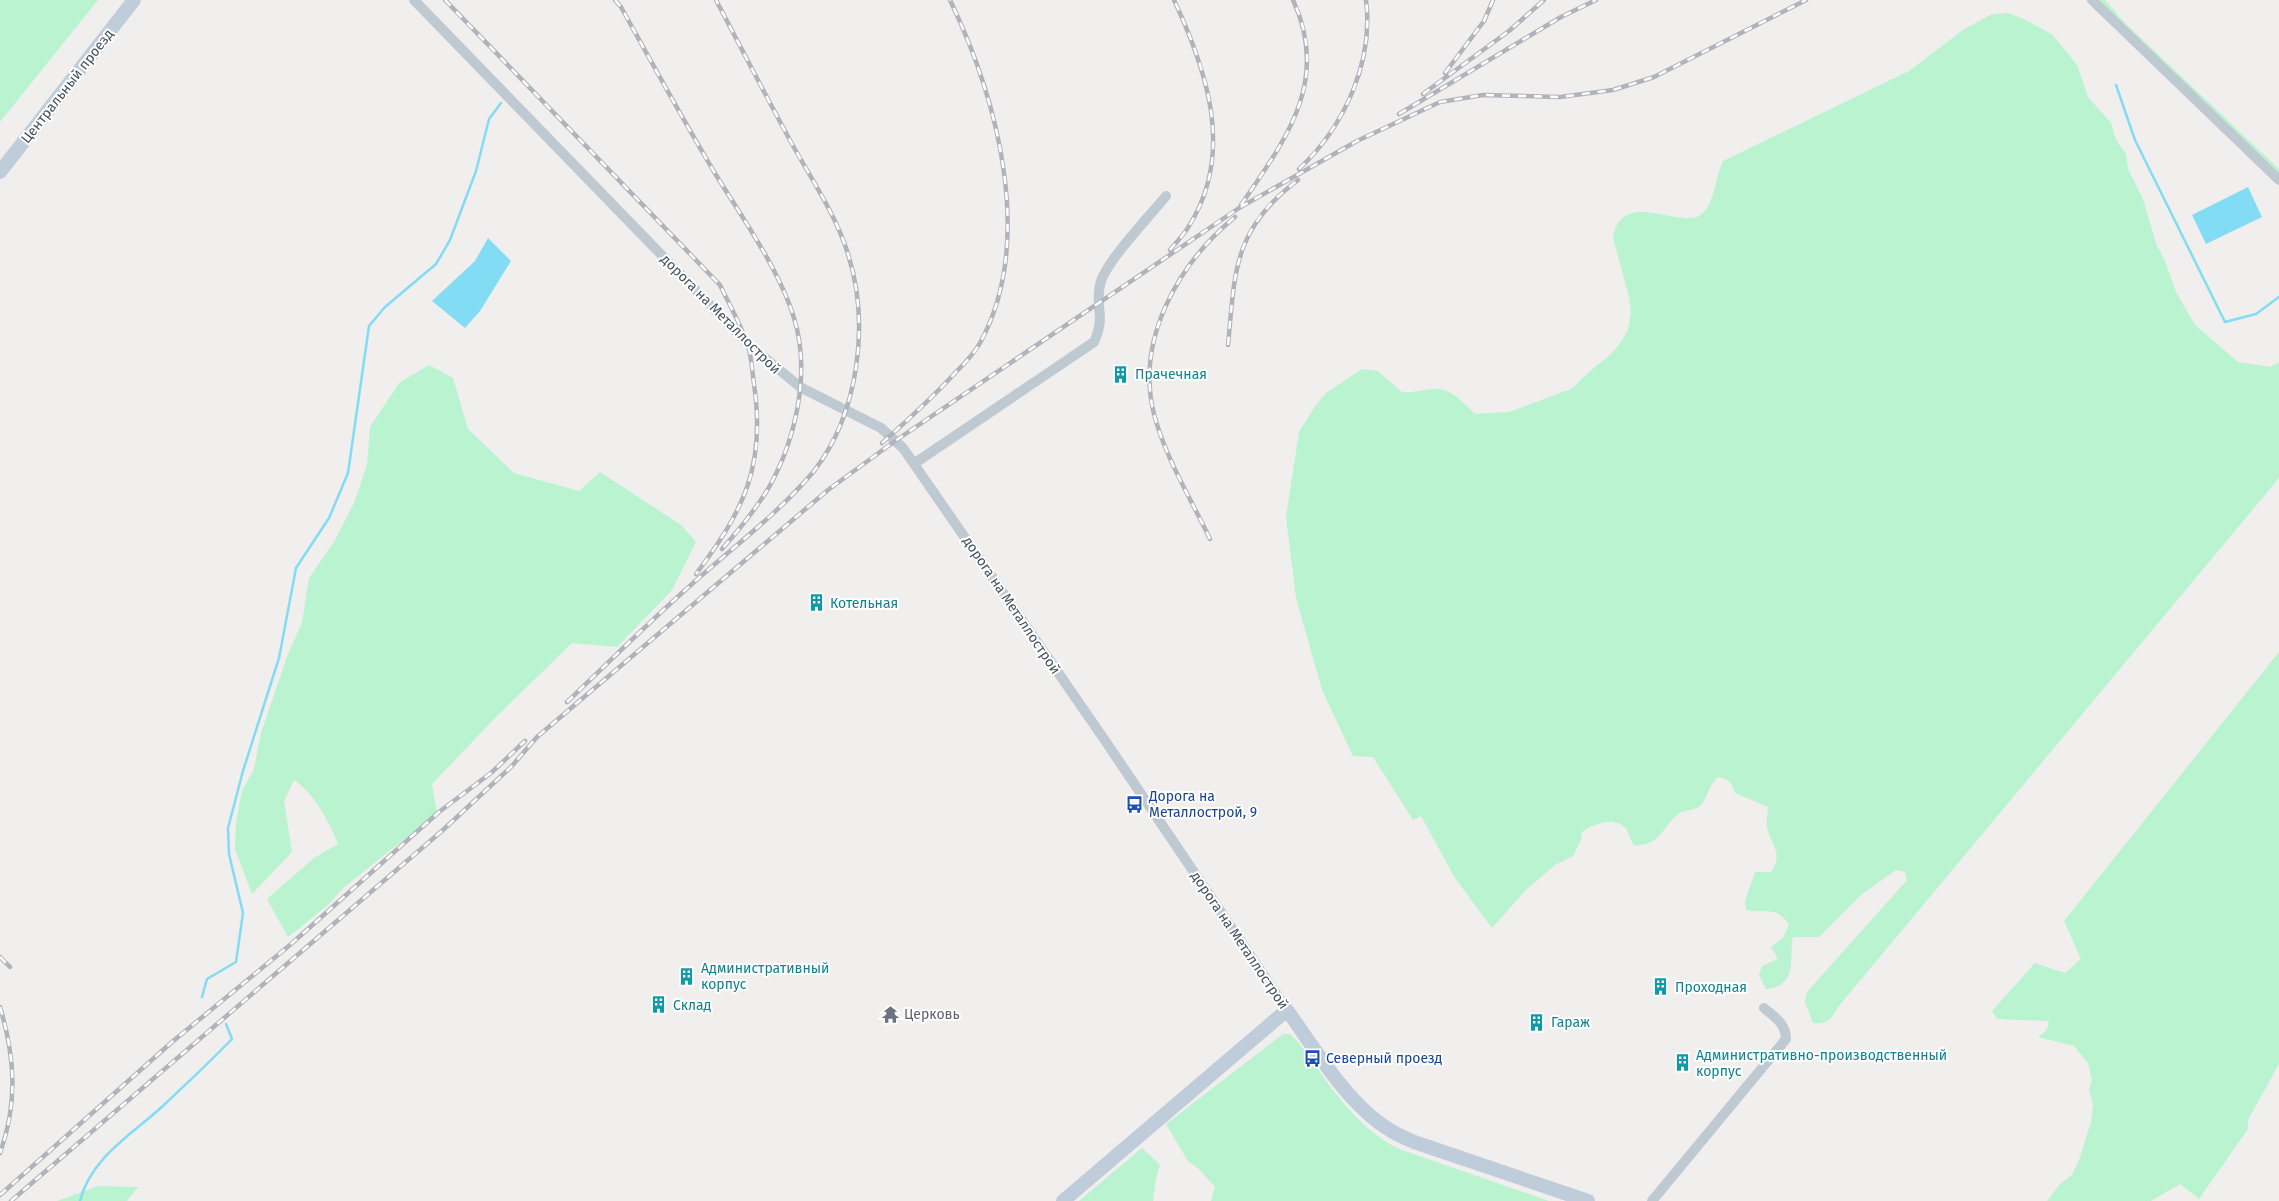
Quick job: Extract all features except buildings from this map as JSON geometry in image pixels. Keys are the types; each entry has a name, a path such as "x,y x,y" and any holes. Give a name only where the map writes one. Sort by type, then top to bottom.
{"street":[{"name":"Центральный проезд","path":"0,172 134,0"},
{"name":"дорога на Металлострой","path":"414,0 748,344 800,387 881,428 903,448 1287,1010 1344,1087 1367,1113 1389,1130 1422,1145 1588,1201"},
{"path":"2092,0 2279,180"},
{"path":"915,463 1094,342 1100,328 1100,286 1106,270 1166,196"},
{"path":"1652,1201 1786,1039 1786,1031 1780,1022 1764,1008"},
{"path":"1063,1201 1287,1010"}],"green space":[{"path":"0,0 98,0 0,122"},
{"path":"2099,0 2105,0 2124,22 2279,169 2279,177"},
{"path":"2008,13 2024,19 2053,35 2077,65 2088,97 2111,123 2116,140 2126,154 2128,169 2143,199 2157,246 2165,261 2176,292 2195,325 2238,362 2270,367 2279,362 2279,478 1838,1007 1831,1018 1825,1022 1813,1023 1805,1002 1807,992 1907,880 1905,872 1896,870 1861,895 1819,937 1793,937 1788,976 1784,982 1766,989 1759,975 1762,966 1778,959 1771,947 1783,938 1789,925 1780,915 1775,913 1746,910 1745,901 1755,872 1771,872 1775,866 1777,855 1767,828 1768,807 1735,793 1727,780 1718,777 1702,804 1680,813 1656,839 1650,842 1634,846 1626,829 1616,822 1604,822 1582,832 1581,840 1573,856 1555,865 1527,889 1492,928 1455,878 1421,816 1413,820 1373,757 1353,756 1322,690 1296,598 1286,517 1299,432 1326,393 1362,369 1378,371 1402,392 1439,389 1451,393 1475,414 1509,412 1571,389 1609,356 1619,345 1628,330 1631,313 1629,297 1613,238 1618,223 1627,215 1638,212 1690,218 1699,216 1712,198 1723,161 1909,71 1963,30 1992,14"},
{"path":"429,365 453,378 468,429 514,473 579,491 600,472 681,525 696,542 672,590 617,647 572,643 496,717 432,784 437,813 343,888 328,905 288,937 267,899 314,858 338,844 326,818 315,801 294,780 284,801 292,852 252,894 235,849 236,823 242,791 254,769 261,733 288,654 302,623 309,578 334,542 354,503 367,465 370,427 399,383"},
{"path":"2279,652 2279,1064 2248,1120 2248,1129 2199,1199 2180,1184 2151,1201 2047,1201 2060,1184 2072,1175 2079,1160 2091,1122 2093,1105 2089,1089 2092,1080 2088,1063 2074,1046 2038,1037 2047,1030 2049,1021 1997,1019 1992,1011 2035,963 2065,973 2081,959 2064,921"},
{"path":"1283,1034 1290,1034 1298,1042 1355,1116 1383,1139 1399,1149 1549,1201 1211,1201 1215,1187 1199,1169 1188,1161 1166,1124"},
{"path":"1142,1148 1160,1165 1153,1201 1079,1201"},
{"path":"98,1186 138,1187 127,1201 57,1201"}],"water":[{"path":"2248,187 2262,217 2206,244 2192,215"},
{"path":"488,238 511,261 480,311 465,328 432,301 475,261"}],"waterway":[{"path":"2116,85 2135,140 2225,322 2256,314 2279,297"},
{"path":"202,997 207,979 236,962 243,913 229,854 228,828 243,771 279,658 296,568 329,518 348,473 369,326 385,307 436,264 450,240 476,171 489,119 501,103"},
{"path":"80,1201 85,1185 93,1172 114,1147 164,1105 232,1039 226,1024"}],"railway":[{"path":"445,0 720,285 741,328 750,353 757,413 757,439 754,463 748,486 739,507 713,551 696,574"},
{"path":"615,0 621,7 716,175 770,263 788,300 799,339 801,383 793,428 786,449 778,470 763,497 722,549"},
{"path":"567,702 660,613 771,516 814,471 829,448 841,422 850,395 856,367 859,338 858,309 855,281 843,240 837,225 716,0"},
{"path":"882,443 911,417 966,362 978,347 997,303 1006,260 1008,215 1004,170 995,125 967,39 950,0"},
{"path":"1170,250 1187,229 1203,198 1211,170 1213,141 1211,112 1205,83 1197,55 1174,0"},
{"path":"1241,205 1287,133 1298,109 1305,84 1307,57 1303,30 1293,0"},
{"path":"1299,169 1330,134 1352,92 1360,70 1365,47 1366,0"},
{"path":"1445,73 1484,21 1493,0"},
{"path":"1423,94 1509,31 1544,0"},
{"path":"1399,114 1561,17 1596,0"},
{"path":"11,1201 443,830 511,767 537,737 828,490 895,441 1239,208 1357,141 1440,102 1483,95 1560,97 1613,90 1654,77 1806,0"},
{"path":"1228,345 1236,273 1241,253 1249,234 1261,216 1277,198 1298,180"},
{"path":"1210,539 1172,462 1159,430 1154,414 1150,386 1151,358 1157,331 1166,305 1180,280 1196,257 1235,217"},
{"path":"0,1195 172,1042 290,945 439,812 491,773 525,741"},
{"path":"0,957 10,967"},
{"path":"0,1007 9,1044 12,1080 10,1116 0,1153"}],"place":[{"name":"Прачечная","path":"1121,374"},
{"name":"Котельная","path":"816,603"},
{"name":"Дорога на Металлострой, 9","path":"1135,804"},
{"name":"Административный корпус","path":"687,976"},
{"name":"Проходная","path":"1661,987"},
{"name":"Склад","path":"659,1005"},
{"name":"Церковь","path":"890,1014"},
{"name":"Гараж","path":"1537,1022"},
{"name":"Северный проезд","path":"1312,1058"},
{"name":"Административно-производственный корпус","path":"1682,1063"}]}
